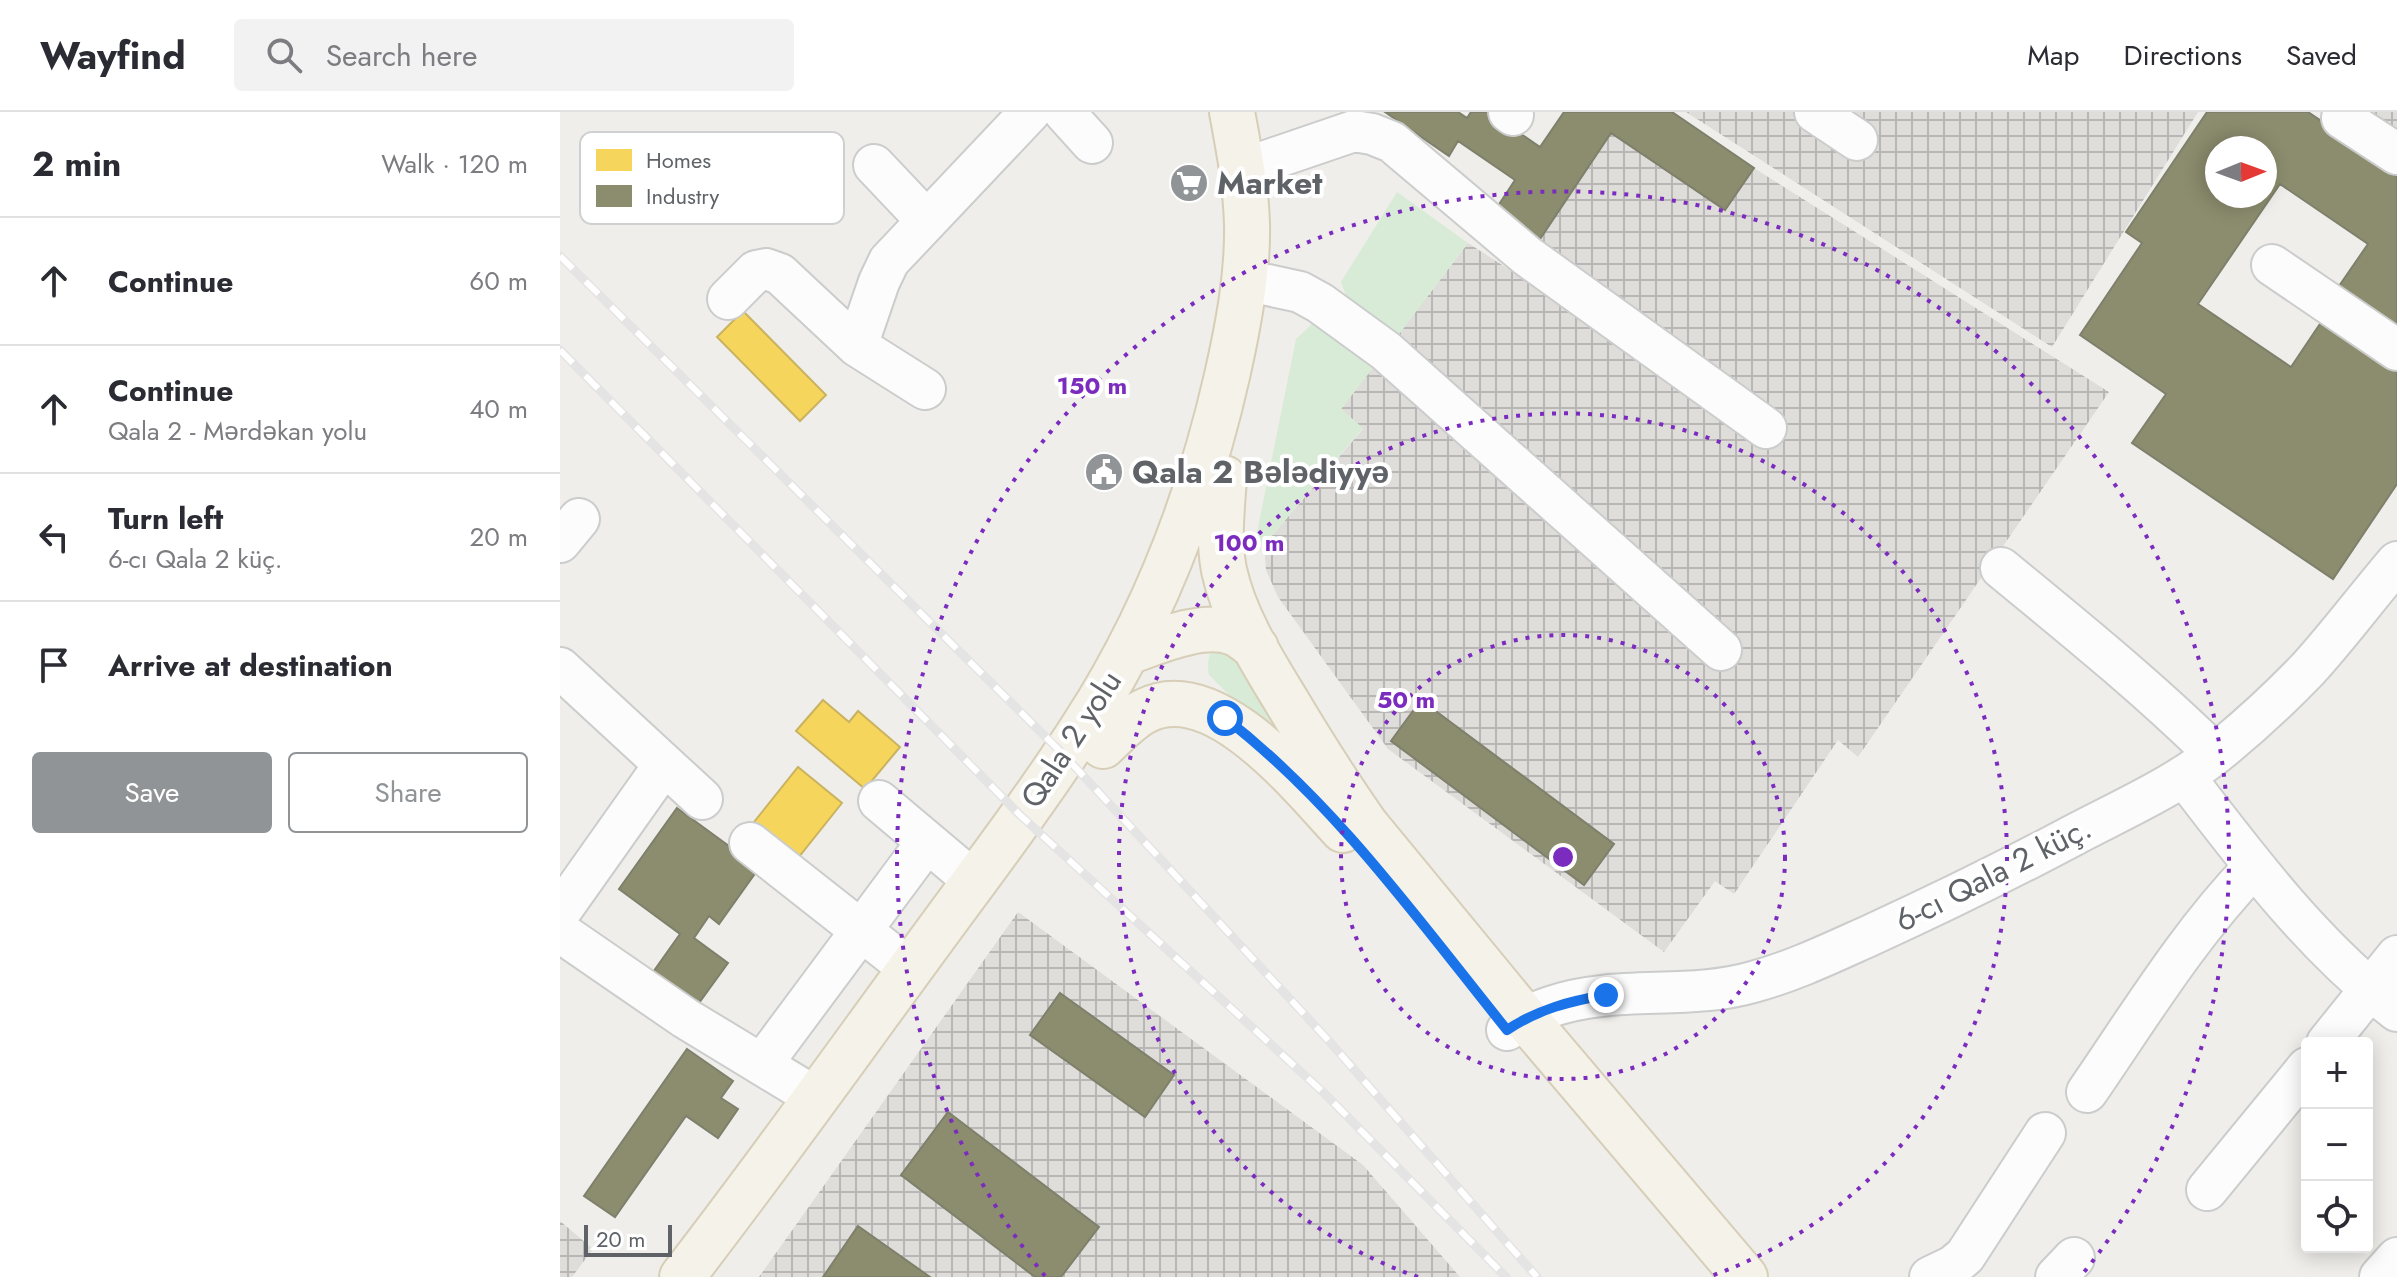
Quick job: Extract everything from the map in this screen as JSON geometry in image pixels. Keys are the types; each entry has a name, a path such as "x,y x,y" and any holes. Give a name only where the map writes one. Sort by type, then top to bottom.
{"main road":[{"name":"Qala 2 yolu","path":"716,1277 931,987 1103,746 1151,668 1148,632 1220,408 1244,281 1247,225 1242,166 1232,112"},
{"name":"Qala 2 yolu","path":"682,1277 974,881 1198,559 1243,415 1268,285 1270,222 1266,161 1257,112"},
{"path":"1224,478 1220,537 1225,573 1238,612 1321,760 1366,825 1516,1024 1718,1277"},
{"path":"1148,632 1221,630 1236,634 1256,648"},
{"path":"1148,632 1175,662 1205,709"},
{"path":"1103,746 1146,711 1167,704 1185,704 1225,718 1266,752 1338,824 1745,1277"}],"street":[{"path":"857,346 889,261 1030,112"},
{"path":"1064,112 1092,143"},
{"path":"1815,112 1857,140"},
{"path":"2342,118 2397,154"},
{"path":"1266,161 1354,131 1392,142 1527,256 1766,428"},
{"path":"874,165 927,221"},
{"path":"2272,265 2397,350"},
{"path":"728,299 756,271 766,269 780,274 857,346 925,389"},
{"path":"1268,285 1300,292 1386,351 1721,650"},
{"name":"6-cı Qala 2 küç.","path":"1516,1024 1550,1007 1579,999 1719,990 1787,971 1950,899 2200,765 2270,707 2310,667 2397,562"},
{"path":"2001,568 2170,710 2254,867 2333,956 2384,1001"},
{"path":"560,668 702,799"},
{"path":"560,912 664,765"},
{"path":"879,801 974,881"},
{"path":"762,1064 927,842"},
{"path":"750,843 910,969"},
{"path":"2087,1092 2198,930 2254,867"},
{"path":"560,932 685,1018 815,1097"},
{"path":"2335,1037 2384,1001 2397,956"},
{"path":"2207,1190 2301,1075"},
{"path":"1939,1276 1965,1256 2045,1133"},
{"path":"2380,1277 2397,1258"}],"shaded area":[{"path":"1686,112 2198,112 2052,347"},
{"path":"2357,112 2397,112 2397,139"},
{"path":"1611,133 1725,210 1754,168 2109,392 1858,757 1838,740 1734,894 1715,881 1664,952 1388,749 1278,597 1266,570 1264,545 1363,429 1341,409 1468,243 1513,272 1538,242"},
{"path":"1018,912 1363,1165 1460,1277 759,1277"},
{"path":"560,1221 593,1249 572,1277 560,1277"}],"green space":[{"path":"1397,192 1468,243 1397,337 1348,301 1341,282"},
{"path":"1314,322 1376,364 1341,409 1363,428 1264,545 1256,537 1296,339"},
{"path":"1217,645 1230,646 1333,798 1209,675 1209,658"}],"building: Homes":[{"path":"743,311 826,395 800,421 717,337"},
{"path":"823,700 849,722 858,711 900,747 865,789 796,731"},
{"path":"798,767 842,803 798,858 754,822"}],"building: Industry":[{"path":"1385,112 1458,112 1467,118 1471,112 1489,112 1540,147 1564,112 1672,112 1754,168 1725,210 1611,133 1538,242 1494,212 1515,180 1458,141 1449,156"},
{"path":"2207,112 2308,112 2397,172 2397,330 2337,289 2368,244 2280,184 2277,188 2277,136 2205,136 2205,208 2264,208 2198,304 2291,367 2322,321 2397,372 2397,484 2333,579 2132,443 2166,394 2080,335 2142,243 2126,232"},
{"path":"1421,700 1614,844 1584,885 1391,741"},
{"path":"677,808 759,868 719,924 709,916 694,938 728,963 696,1007 651,975 680,934 619,889"},
{"path":"1060,993 1174,1075 1145,1117 1030,1035"},
{"path":"687,1049 733,1081 721,1098 738,1109 718,1138 686,1116 615,1217 584,1196"},
{"path":"948,1112 1099,1227 1061,1277 1035,1277 901,1175"},
{"path":"858,1226 930,1277 823,1277"}],"railway":[{"path":"560,256 1064,755 1329,1041 1537,1277"},
{"path":"560,350 1021,816 1324,1093 1506,1277"}],"place":[{"name":"Market","path":"1189,183"},
{"name":"Qala 2 Bələdiyyə","path":"1104,472"}],"route":[{"path":"1225,718 1266,752 1348,835 1507,1030 1550,1007 1606,995"}]}
